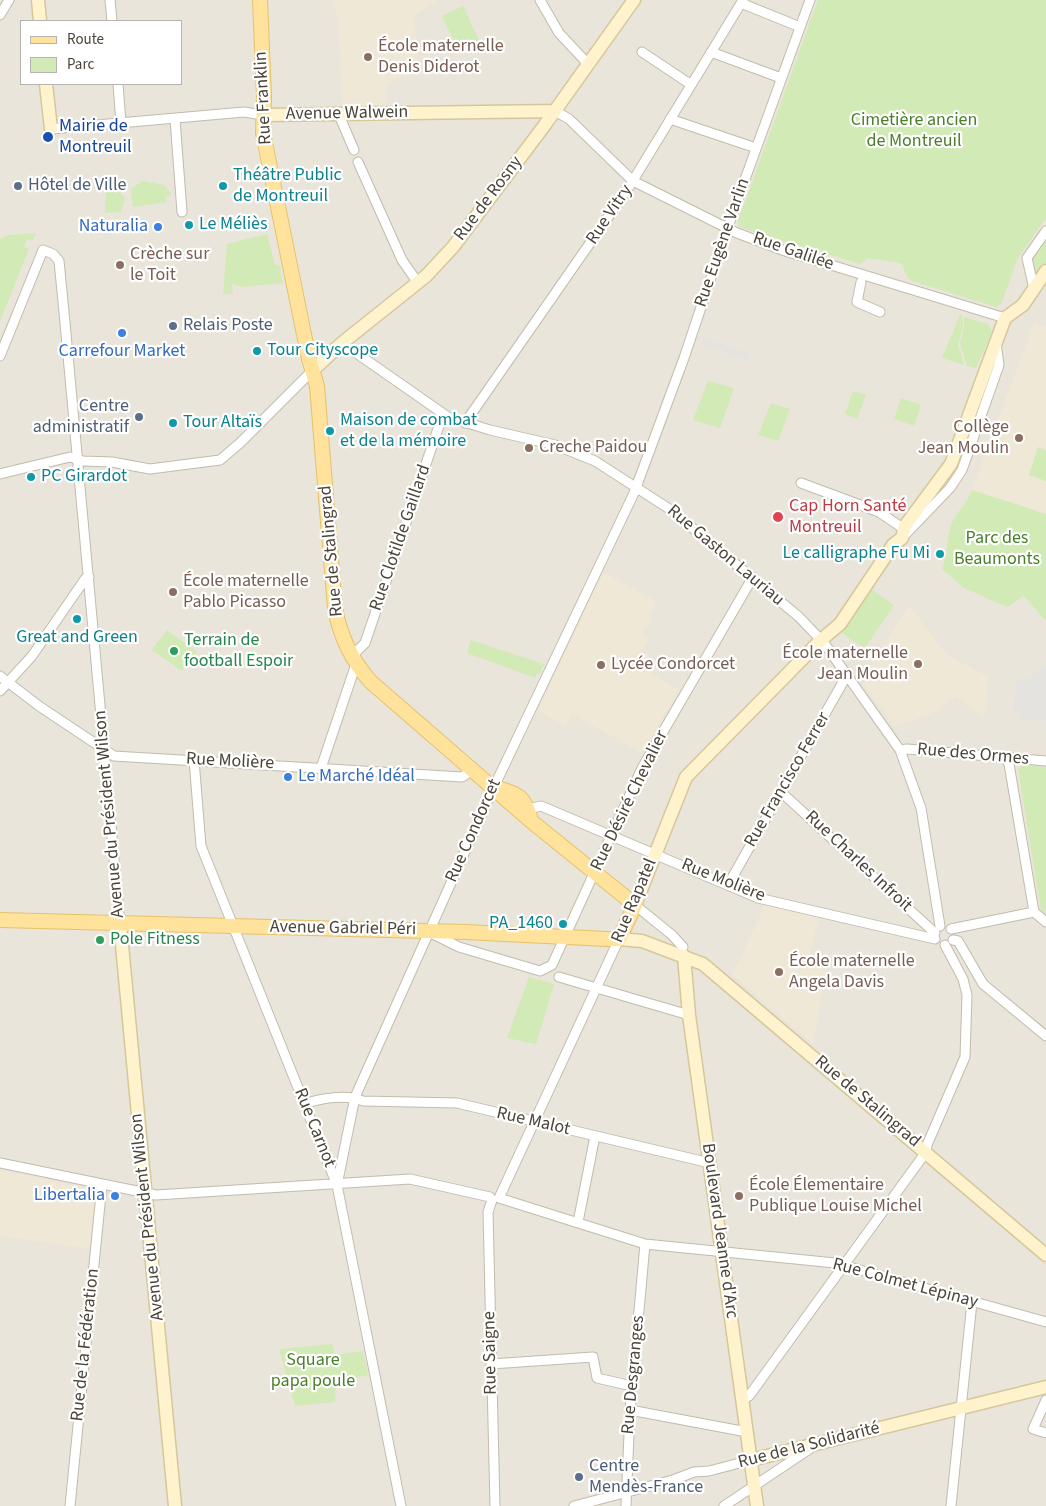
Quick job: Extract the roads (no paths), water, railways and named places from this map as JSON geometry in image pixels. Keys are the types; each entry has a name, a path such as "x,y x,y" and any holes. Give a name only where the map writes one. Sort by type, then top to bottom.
{"main road":[{"path":"38,0 40,20"},
{"name":"Rue Franklin","path":"260,0 263,133 309,359 313,370"},
{"name":"Rue de Rosny","path":"313,370 342,344 418,283 453,247 555,111 634,0"},
{"path":"46,85 51,128"},
{"name":"Avenue Walwein","path":"263,115 555,111"},
{"path":"1005,318 1023,305 1046,271"},
{"name":"Rue Rapatel","path":"619,939 635,905 686,777 821,640 840,624 951,464 1005,318"},
{"name":"Rue de Stalingrad","path":"313,370 317,395 338,625 354,661 371,682 472,770 494,787 518,796 531,821 635,905"},
{"name":"Avenue Gabriel Péri","path":"0,920 428,931 619,939 638,940 683,952"},
{"name":"Avenue du Président Wilson","path":"120,924 175,1506"},
{"name":"Rue de Stalingrad","path":"683,952 703,964 1046,1255"},
{"name":"Boulevard Jeanne d'Arc","path":"683,952 757,1506"},
{"name":"Rue de la Solidarité","path":"751,1460 1046,1387"}],"street":[{"path":"0,15 9,0"},
{"path":"110,0 112,20"},
{"path":"540,0 559,33 588,64"},
{"name":"Rue Eugène Varlin","path":"636,486 810,0"},
{"path":"742,1 800,27"},
{"name":"Rue Vitry","path":"464,423 633,181 742,1"},
{"path":"642,52 690,84"},
{"path":"711,52 781,78"},
{"path":"118,85 121,123"},
{"name":"Rue Galilée","path":"555,111 569,119 633,181 728,228 785,251 995,317 1005,318"},
{"name":"Avenue Walwein","path":"51,128 244,112 263,115"},
{"path":"339,115 354,150"},
{"path":"175,118 182,212"},
{"path":"670,119 756,148"},
{"path":"358,162 402,260 418,283"},
{"path":"1034,288 1027,258 1046,231"},
{"name":"Avenue du Président Wilson","path":"0,356 43,250 53,254 59,261 120,924"},
{"path":"861,282 857,302 880,312"},
{"name":"Rue Gaston Lauriau","path":"342,344 443,414 464,423 576,452 636,486 671,510 753,577 821,640 900,750 921,808 936,933"},
{"path":"0,474 70,457 78,458 82,461 112,462 150,468 220,460 240,443 313,370"},
{"name":"Rue Clotilde Gaillard","path":"321,768 354,661 364,643 443,414"},
{"path":"801,483 879,512 903,534"},
{"name":"Rue Condorcet","path":"337,1185 354,1097 494,787 636,486"},
{"name":"Rue Désiré Chevalier","path":"428,931 459,947 540,971 552,965 613,836 642,768 753,577"},
{"path":"0,691 32,656 85,579 89,578"},
{"name":"Rue Francisco Ferrer","path":"728,885 847,675"},
{"name":"Rue Molière","path":"0,676 39,706 114,756 462,777 472,770"},
{"name":"Rue des Ormes","path":"900,750 907,749 1046,761"},
{"path":"1005,757 1009,764 1034,912 1046,922"},
{"name":"Rue Carnot","path":"194,760 202,846 337,1185 401,1506"},
{"name":"Rue Charles Infroit","path":"781,792 936,933"},
{"name":"Rue Molière","path":"524,809 541,806 758,898 936,933 947,926 952,929"},
{"name":"Rue de Stalingrad","path":"635,905 672,935 683,952"},
{"path":"743,1399 749,1396 926,1152 927,1145 965,1057 967,995 949,942 952,929 1034,912"},
{"path":"936,933 939,944 958,941 982,984 1046,1036"},
{"name":"Rue Rapatel","path":"496,1199 619,939"},
{"path":"559,977 690,1015"},
{"name":"Rue Malot","path":"304,1104 315,1100 354,1097 363,1101 457,1103 710,1164"},
{"path":"578,1222 595,1136"},
{"name":"Rue Colmet Lépinay","path":"0,1163 156,1194 416,1180 487,1196 578,1222 645,1244 835,1263 1046,1322"},
{"name":"Rue de la Fédération","path":"70,1506 102,1184"},
{"name":"Rue Saigne","path":"495,1506 488,1212 496,1199"},
{"name":"Rue Desgranges","path":"626,1506 630,1410 645,1244"},
{"path":"952,1506 972,1302"},
{"path":"491,1364 593,1357 597,1378 632,1386"},
{"path":"1046,1400 1032,1429 1046,1433"},
{"path":"630,1410 747,1432"},
{"path":"724,1506 816,1444"},
{"name":"Rue de la Solidarité","path":"574,1506 673,1480 694,1472 709,1471 751,1460"}],"place":[{"name":"École maternelle Denis Diderot","path":"368,57"},
{"name":"Mairie de Montreuil","path":"48,137"},
{"name":"Hôtel de Ville","path":"18,186"},
{"name":"Théâtre Public de Montreuil","path":"223,186"},
{"name":"Le Méliès","path":"189,225"},
{"name":"Naturalia","path":"158,227"},
{"name":"Crèche sur le Toit","path":"120,265"},
{"name":"Relais Poste","path":"173,326"},
{"name":"Carrefour Market","path":"122,333"},
{"name":"Tour Cityscope","path":"257,351"},
{"name":"Centre administratif","path":"139,417"},
{"name":"Tour Altaïs","path":"173,423"},
{"name":"Maison de combat et de la mémoire","path":"330,431"},
{"name":"Collège Jean Moulin","path":"1019,438"},
{"name":"Creche Paidou","path":"529,448"},
{"name":"PC Girardot","path":"31,477"},
{"name":"Cap Horn Santé Montreuil","path":"778,517"},
{"name":"Le calligraphe Fu Mi","path":"940,554"},
{"name":"École maternelle Pablo Picasso","path":"173,592"},
{"name":"Great and Green","path":"77,619"},
{"name":"Terrain de football Espoir","path":"174,651"},
{"name":"École maternelle Jean Moulin","path":"918,664"},
{"name":"Lycée Condorcet","path":"601,665"},
{"name":"Le Marché Idéal","path":"288,777"},
{"name":"PA_1460","path":"563,924"},
{"name":"Pole Fitness","path":"100,940"},
{"name":"École maternelle Angela Davis","path":"779,972"},
{"name":"Libertalia","path":"115,1196"},
{"name":"École Élementaire Publique Louise Michel","path":"739,1196"},
{"name":"Centre Mendès-France","path":"579,1477"}],"park label":[{"name":"Cimetière ancien de Montreuil","path":"914,131"},
{"name":"Parc des Beaumonts","path":"997,549"},
{"name":"Square papa poule","path":"313,1371"}]}
